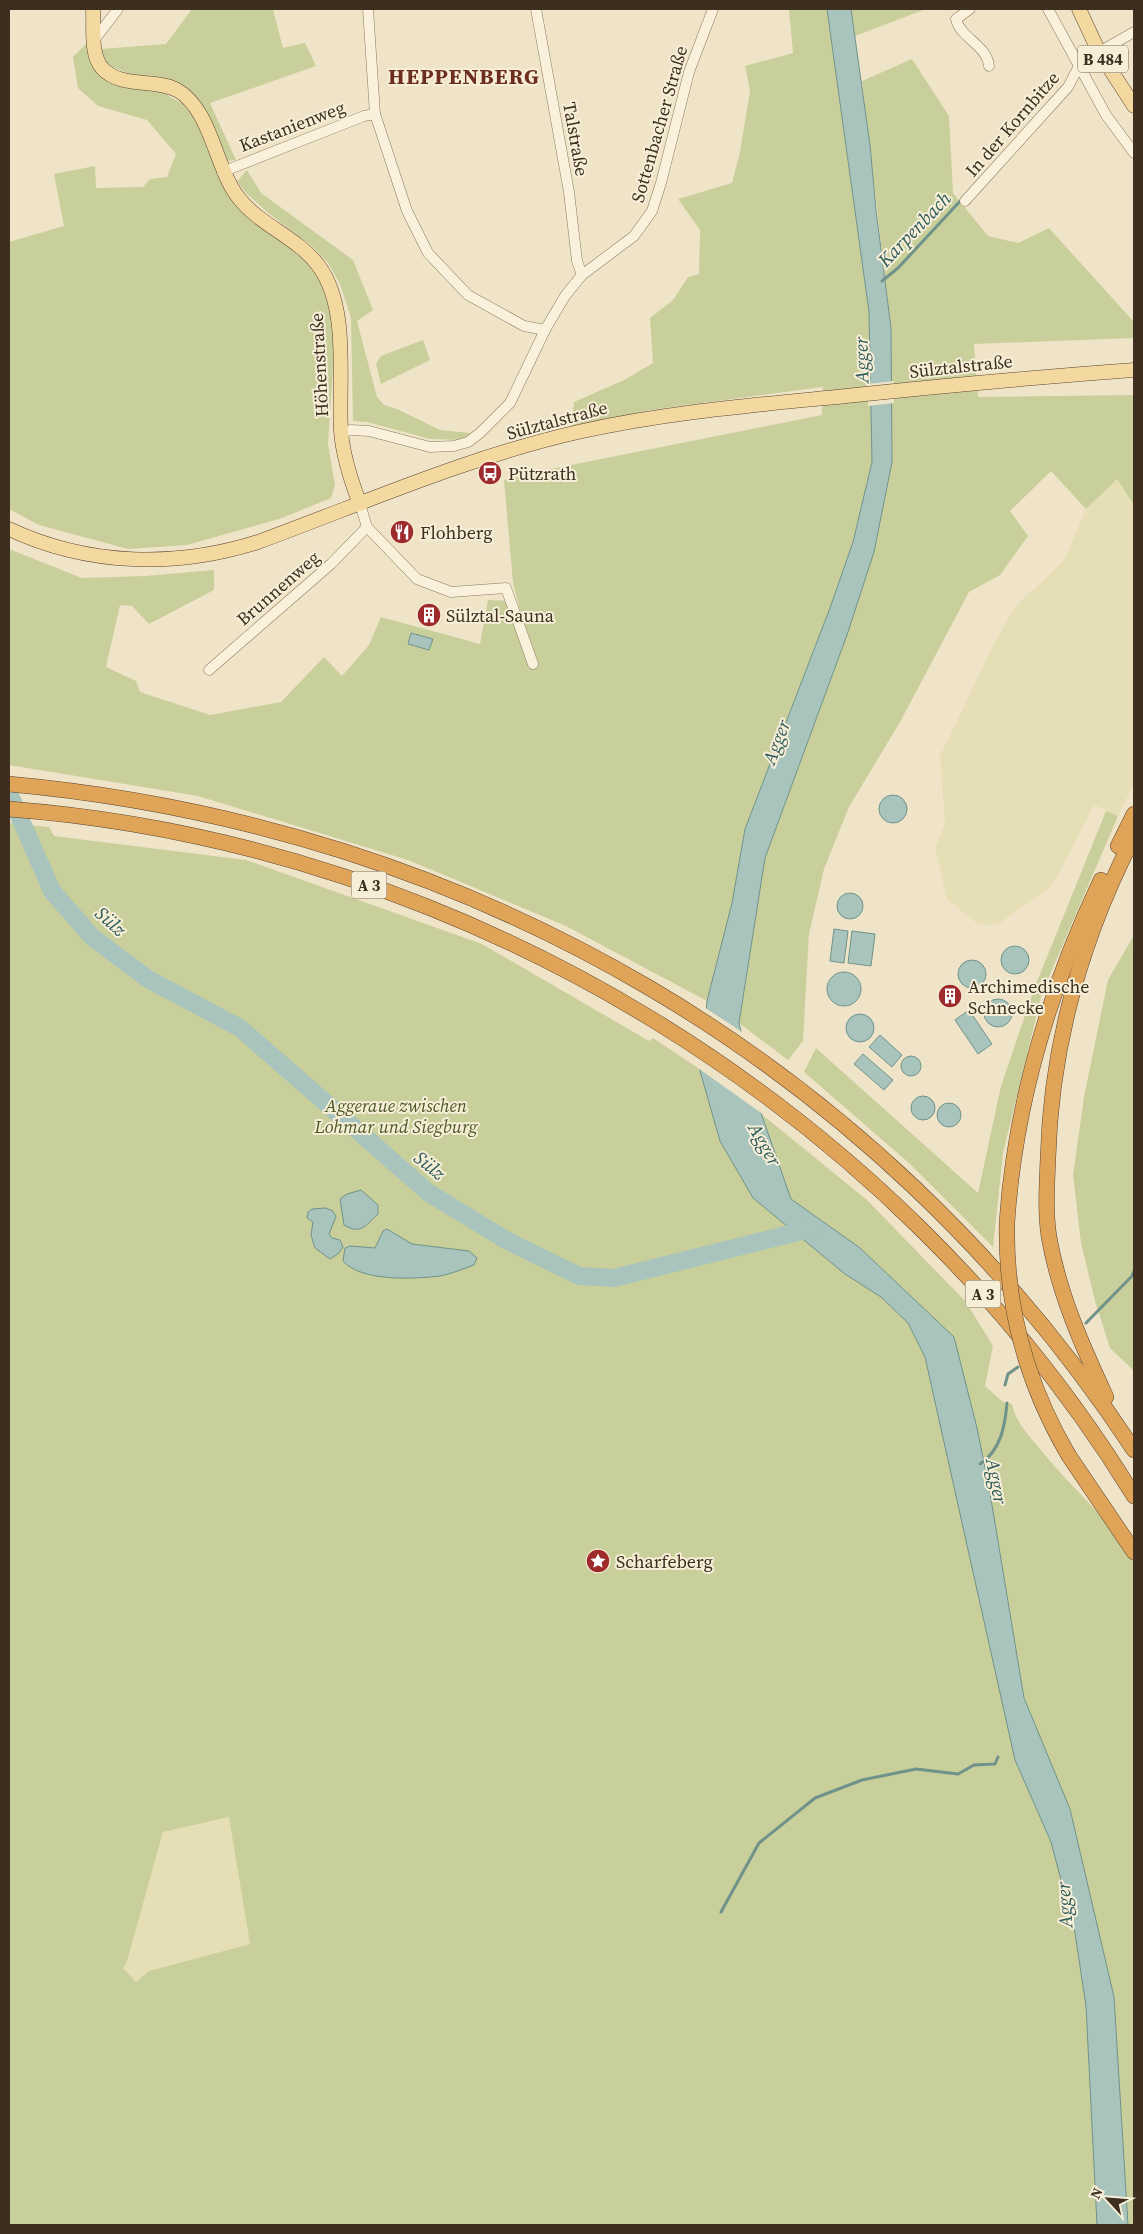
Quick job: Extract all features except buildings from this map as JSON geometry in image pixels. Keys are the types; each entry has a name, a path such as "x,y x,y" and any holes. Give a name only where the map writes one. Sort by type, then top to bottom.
{"highway":[{"name":"A 3","path":"9,784 121,797 190,810 258,826 384,864 458,892 523,920 592,955 653,990 759,1059 877,1154 944,1217 1000,1276 1061,1349 1134,1450"},
{"name":"A 3","path":"9,809 135,825 203,838 337,874 468,923 557,966 651,1017 725,1066 799,1121 884,1194 924,1232 984,1295 1071,1403 1134,1496"},
{"path":"1134,814 1116,860 1065,966 1031,1067 1015,1144 1007,1222 1007,1271 1020,1344 1042,1406 1069,1456 1134,1552"},
{"path":"1116,860 1134,836"},
{"path":"1105,884 1074,983 1062,1031 1053,1082 1049,1127 1047,1196 1049,1235 1056,1272 1068,1311 1122,1432"}],"main road":[{"name":"Höhenstraße","path":"92,9 96,57 102,68 114,77 129,81 157,84 177,90 190,102 204,122 222,172 238,198 257,216 303,249 318,265 330,284 340,339 341,433 346,466 360,504"},
{"name":"B 484","path":"1079,9 1099,52 1134,106"},
{"name":"Sülztalstraße","path":"9,530 42,543 78,552 138,560 175,559 230,551 434,476 575,433 679,412 1134,370"}],"street":[{"path":"95,39 118,9"},
{"path":"368,9 375,114 407,211 428,253 468,296 524,326 545,330"},
{"name":"Talstraße","path":"536,9 569,192 577,261 582,275"},
{"name":"Sottenbacher Straße","path":"341,433 351,430 369,431 430,448 454,446 468,442 480,433 510,403 545,330 565,296 582,275 634,236 652,211 689,72 713,9"},
{"path":"970,9 956,20 958,29 973,41 988,60 989,66"},
{"path":"1048,9 1106,115 1134,153"},
{"path":"1099,52 1134,32"},
{"name":"In der Kornbitze","path":"965,200 1068,87 1079,66"},
{"name":"Kastanienweg","path":"222,172 347,122 375,114"},
{"path":"360,504 367,527 416,579 451,592 506,588 533,664"},
{"name":"Brunnenweg","path":"209,670 218,657 331,564 367,527"}],"shaded area":[{"path":"1117,479 1134,505 1134,784 1118,816 1094,805 1052,886 997,925 979,925 947,899 935,848 945,824 940,756 997,638 1013,611 1019,603 1064,561 1086,509"},
{"path":"230,1817 250,1944 149,1971 136,1982 123,1968 127,1961 163,1831"}],"green space":[{"path":"192,9 277,9 273,10 283,48 305,43 316,66 210,103 236,160 227,161 207,120 160,79 130,74 107,65 101,49 166,44"},
{"path":"789,9 827,9 869,312 872,461 853,542 830,608 745,829 732,903 707,1001 566,926 408,860 198,796 9,765 9,549 82,578 145,576 214,570 214,590 149,624 132,606 120,605 106,667 136,681 140,692 210,715 281,702 324,657 342,676 369,645 381,617 480,644 488,600 509,601 532,658 513,583 504,480 822,415 823,387 650,410 571,428 574,402 624,380 653,363 650,318 673,300 688,277 699,274 700,230 678,199 732,183 740,152 750,91 745,66 793,53"},
{"path":"851,9 926,9 855,36"},
{"path":"89,41 91,60 109,83 125,88 159,90 186,106 200,125 251,217 299,255 314,269 324,284 335,338 328,444 335,485 331,498 282,518 187,545 128,549 39,525 9,509 9,242 64,226 54,174 95,166 96,188 143,187 150,179 167,177 176,154 147,120 98,106 78,88 73,57"},
{"path":"912,59 949,116 953,193 988,236 1018,243 1049,228 1134,322 1134,338 974,344 978,397 1134,395 1134,505 1117,479 1086,509 1051,471 1010,511 1028,536 1000,575 969,592 900,722 849,807 824,869 809,934 803,1041 788,1060 739,1023 765,858 847,635 874,552 892,462 891,328 862,81"},
{"path":"247,170 261,193 353,260 373,310 357,321 377,397 384,405 397,409 440,430 471,433 463,440 430,439 367,422 353,421 351,318 340,284 328,263 312,246 267,212 246,193 237,181"},
{"path":"423,340 430,360 381,384 376,364 381,356"},
{"path":"1106,811 1118,816 1042,993 1003,1153 993,1247 909,1163 804,1072 816,1048 978,1193 1001,1086 1034,989"},
{"name":"Aggeraue zwischen Lohmar und Siegburg","path":"9,823 49,827 54,836 246,860 482,944 649,1041 653,1038 737,1094 867,1200 966,1302 993,1346 985,1386 1003,1402 1012,1404 1017,1418 1025,1431 1114,1532 1134,1560 1134,2225 9,2225","holes":["229,1817 250,1944 149,1971 136,1982 123,1968 127,1961 163,1832"]},
{"path":"1134,935 1134,1371 1110,1348 1095,1301 1081,1243 1073,1175 1084,1097 1108,980"}],"water":[{"name":"Agger","path":"827,9 851,9 870,145 891,328 892,462 874,552 847,635 765,858 739,1023 761,1113 791,1199 860,1248 954,1337 977,1428 989,1487 1024,1698 1070,1809 1114,1997 1128,2225 1097,2225 1086,2006 1075,1933 1051,1842 1015,1760 925,1357 908,1323 881,1297 845,1274 753,1198 720,1141 700,1071 707,1001 732,903 745,829 830,608 853,542 872,462 869,312"},
{"path":"411,633 433,639 429,650 408,644"},
{"path":"893,795 903,799 907,809 903,819 893,823 883,819 879,809 883,799"},
{"path":"850,893 859,897 863,906 859,915 850,919 841,915 837,906 841,897"},
{"path":"834,929 848,931 844,963 830,961"},
{"path":"852,931 875,934 871,966 848,963"},
{"path":"1015,946 1025,950 1029,960 1025,970 1015,974 1005,970 1001,960 1005,950"},
{"path":"972,960 982,964 986,974 982,984 972,988 962,984 958,974 962,964"},
{"path":"844,972 851,973 856,977 860,982 860,996 856,1001 851,1005 844,1006 837,1005 832,1001 828,996 827,989 828,982 832,977 837,973"},
{"path":"998,999 1008,1003 1012,1013 1008,1023 998,1027 988,1023 984,1013 988,1003"},
{"path":"969,1010 992,1044 978,1054 955,1020"},
{"path":"860,1014 870,1018 874,1028 870,1038 860,1042 850,1038 846,1028 850,1018"},
{"path":"880,1035 902,1055 892,1067 869,1047"},
{"path":"863,1054 893,1080 884,1090 854,1064"},
{"path":"911,1056 918,1059 921,1066 918,1073 911,1076 904,1073 901,1066 904,1059"},
{"path":"923,1096 928,1097 934,1103 934,1113 928,1119 923,1120 918,1119 912,1113 911,1108 912,1103 918,1097"},
{"path":"949,1103 957,1107 961,1115 957,1123 949,1127 941,1123 937,1115 941,1107"},
{"path":"361,1190 378,1205 378,1214 362,1228 350,1228 344,1225 340,1199 347,1194"},
{"path":"326,1208 333,1211 336,1217 329,1234 332,1238 340,1240 343,1247 338,1254 330,1259 315,1248 311,1235 313,1222 307,1218 308,1212 312,1209"},
{"path":"387,1229 412,1244 469,1251 477,1258 474,1265 453,1273 417,1278 375,1276 351,1268 343,1261 345,1248 350,1246 375,1248 383,1231"}],"pier":[{"path":"894,381 894,403 868,406 868,384"},
{"path":"704,1007 745,1034 764,1115 698,1068"}],"waterway":[{"name":"Karpenbach","path":"882,281 898,268 963,198"},
{"name":"Sülz","path":"9,793 52,891 92,937 148,979 240,1028 429,1193 506,1240 579,1276 614,1278 810,1229"},
{"path":"1086,1323 1132,1276 1134,1271"},
{"path":"1005,1385 1008,1374 1018,1367"},
{"name":"Agger","path":"980,1464 993,1452 1001,1437 1007,1403"},
{"path":"721,1912 759,1843 815,1798 862,1780 916,1769 958,1774 974,1765 995,1764 998,1757"}],"place":[{"name":"Pützrath","path":"490,473"},
{"name":"Flohberg","path":"402,532"},
{"name":"Sülztal-Sauna","path":"429,615"},
{"name":"Archimedische Schnecke","path":"950,996"},
{"name":"Scharfeberg","path":"598,1561"}],"district":[{"name":"HEPPENBERG","path":"464,76"}]}
